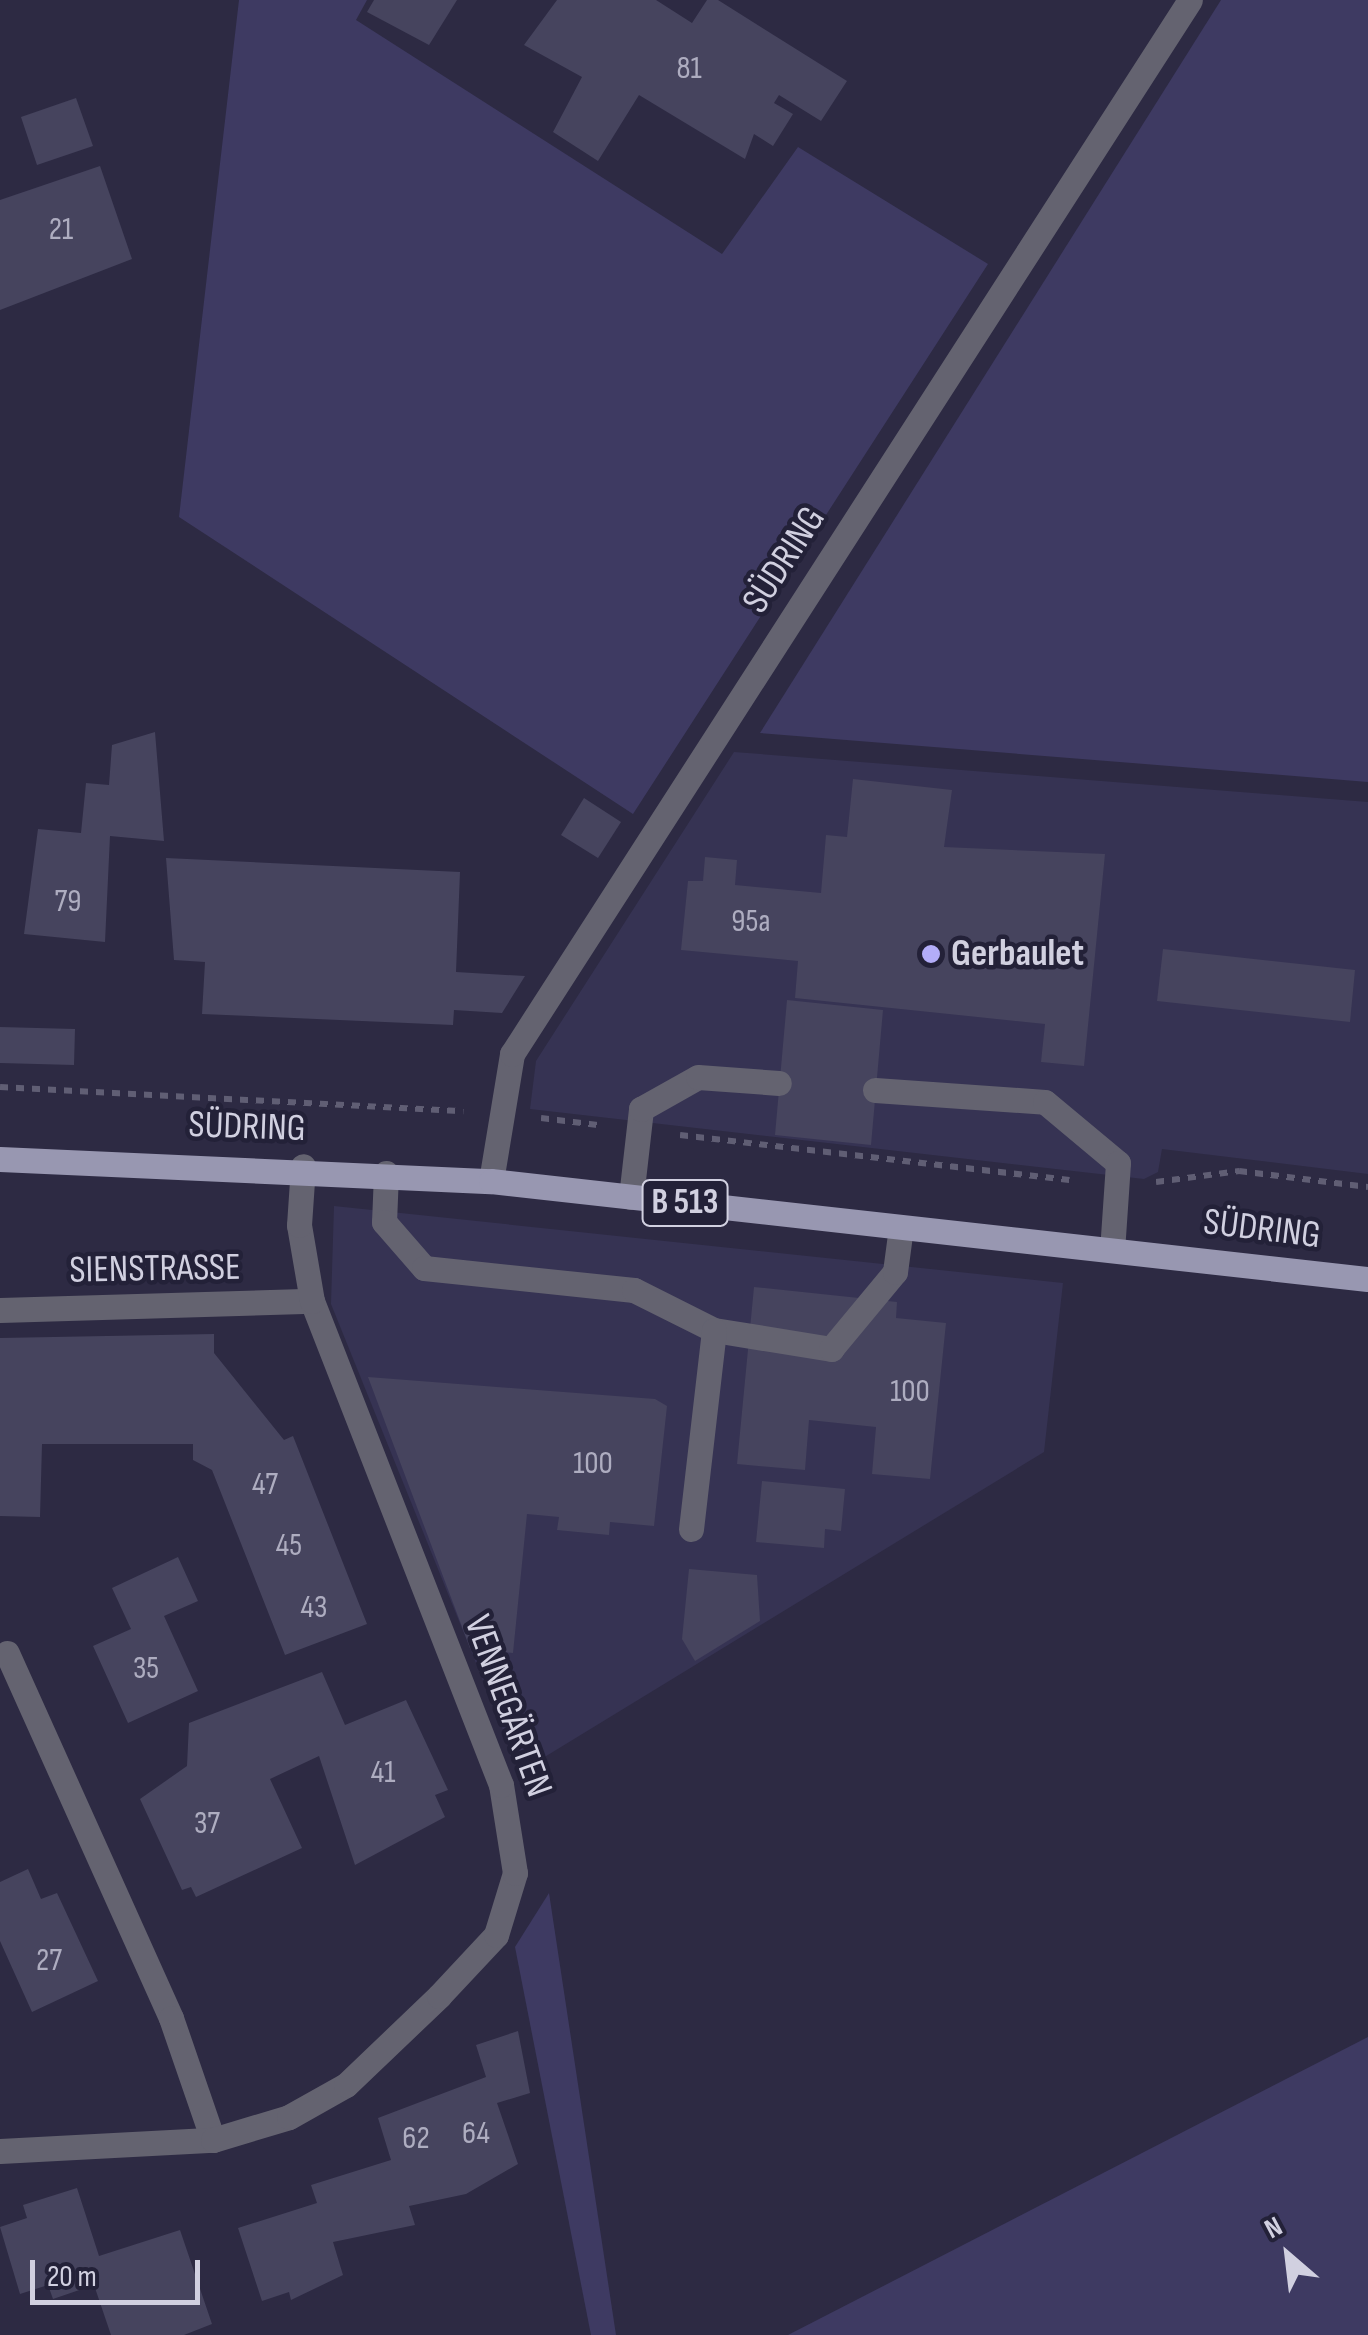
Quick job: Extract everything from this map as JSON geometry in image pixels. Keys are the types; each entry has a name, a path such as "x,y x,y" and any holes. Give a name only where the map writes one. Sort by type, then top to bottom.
{"main road":[{"name":"SÜDRING","path":"0,1159 304,1166 491,1181 1368,1279"}],"street":[{"name":"SÜDRING","path":"491,1181 498,1113 512,1054 1190,0"},
{"path":"631,1197 641,1108 698,1077 780,1083"},
{"path":"875,1090 1045,1102 1118,1163 1112,1250"},
{"name":"VENNEGÄRTEN","path":"0,2151 212,2140 288,2117 346,2085 496,1935 515,1873 501,1785 312,1301 299,1225 304,1166"},
{"path":"386,1172 384,1222 424,1268 634,1290 714,1330 831,1349 895,1272 901,1226"},
{"name":"SIENSTRASSE","path":"0,1310 312,1301"},
{"path":"692,1529 714,1330"},
{"path":"7,1653 171,2018 212,2140"}],"path":[{"path":"0,1087 498,1113 1116,1186 1206,1171 1368,1187"}],"shaded area":[{"path":"239,0 367,0 356,20 722,254 798,147 988,264 633,814 179,517"},
{"path":"1221,0 1368,0 1368,782 760,733"},
{"path":"734,752 1368,802 1368,1174 1162,1149 1158,1172 1144,1179 530,1109 536,1061"},
{"path":"334,1206 1063,1283 1044,1452 520,1772 331,1304"},
{"path":"549,1893 616,2335 591,2335 515,1947"},
{"path":"1368,2037 1368,2335 788,2335"}],"building":[{"path":"374,0 457,0 429,45 367,12"},
{"path":"557,0 656,0 692,23 707,0 718,0 847,81 821,121 779,95 774,103 793,114 773,146 754,134 745,159 639,95 598,161 553,132 582,77 524,45"},
{"path":"76,98 93,146 37,165 21,117"},
{"path":"100,166 132,259 0,310 0,200"},
{"path":"155,732 164,841 110,836 105,942 24,934 38,829 81,833 86,783 109,785 112,745"},
{"path":"853,779 952,790 944,847 1105,854 1084,1066 1041,1062 1045,1024 795,998 798,961 681,950 688,881 703,881 705,857 737,860 735,885 821,893 826,835 847,837"},
{"path":"584,798 621,822 598,858 561,835"},
{"path":"166,858 460,872 456,972 525,976 502,1013 454,1010 453,1025 202,1014 205,962 174,960"},
{"path":"1163,949 1355,970 1350,1022 1157,1001"},
{"path":"787,1000 883,1010 871,1145 775,1135"},
{"path":"0,1027 75,1029 74,1065 0,1063"},
{"path":"754,1287 897,1302 896,1318 946,1323 930,1479 872,1474 876,1427 809,1420 805,1470 737,1464"},
{"path":"214,1334 214,1353 284,1440 293,1436 367,1624 285,1655 212,1470 193,1460 193,1444 42,1444 40,1517 0,1516 0,1338"},
{"path":"368,1377 655,1399 667,1406 654,1526 610,1522 609,1535 557,1530 559,1517 527,1514 513,1653 470,1648"},
{"path":"762,1481 845,1489 841,1531 825,1529 824,1548 756,1542"},
{"path":"178,1557 198,1601 164,1616 198,1691 128,1723 93,1646 131,1629 112,1588"},
{"path":"689,1569 757,1575 760,1621 695,1661 682,1639"},
{"path":"322,1672 345,1725 406,1700 448,1790 435,1795 445,1817 355,1865 319,1756 270,1779 302,1848 196,1897 191,1887 182,1890 140,1799 187,1766 189,1723"},
{"path":"28,1869 41,1899 57,1893 98,1981 32,2012 0,1941 0,1882"},
{"path":"518,2031 530,2093 497,2103 518,2164 466,2194 409,2206 415,2225 333,2242 343,2275 291,2300 289,2292 262,2301 238,2228 317,2203 311,2185 391,2160 378,2118 486,2077 476,2045"},
{"path":"77,2188 99,2256 180,2230 212,2324 184,2335 111,2335 94,2285 53,2299 48,2285 20,2294 0,2227 27,2218 23,2205"}],"place":[{"name":"Gerbaulet","path":"931,954"}]}
